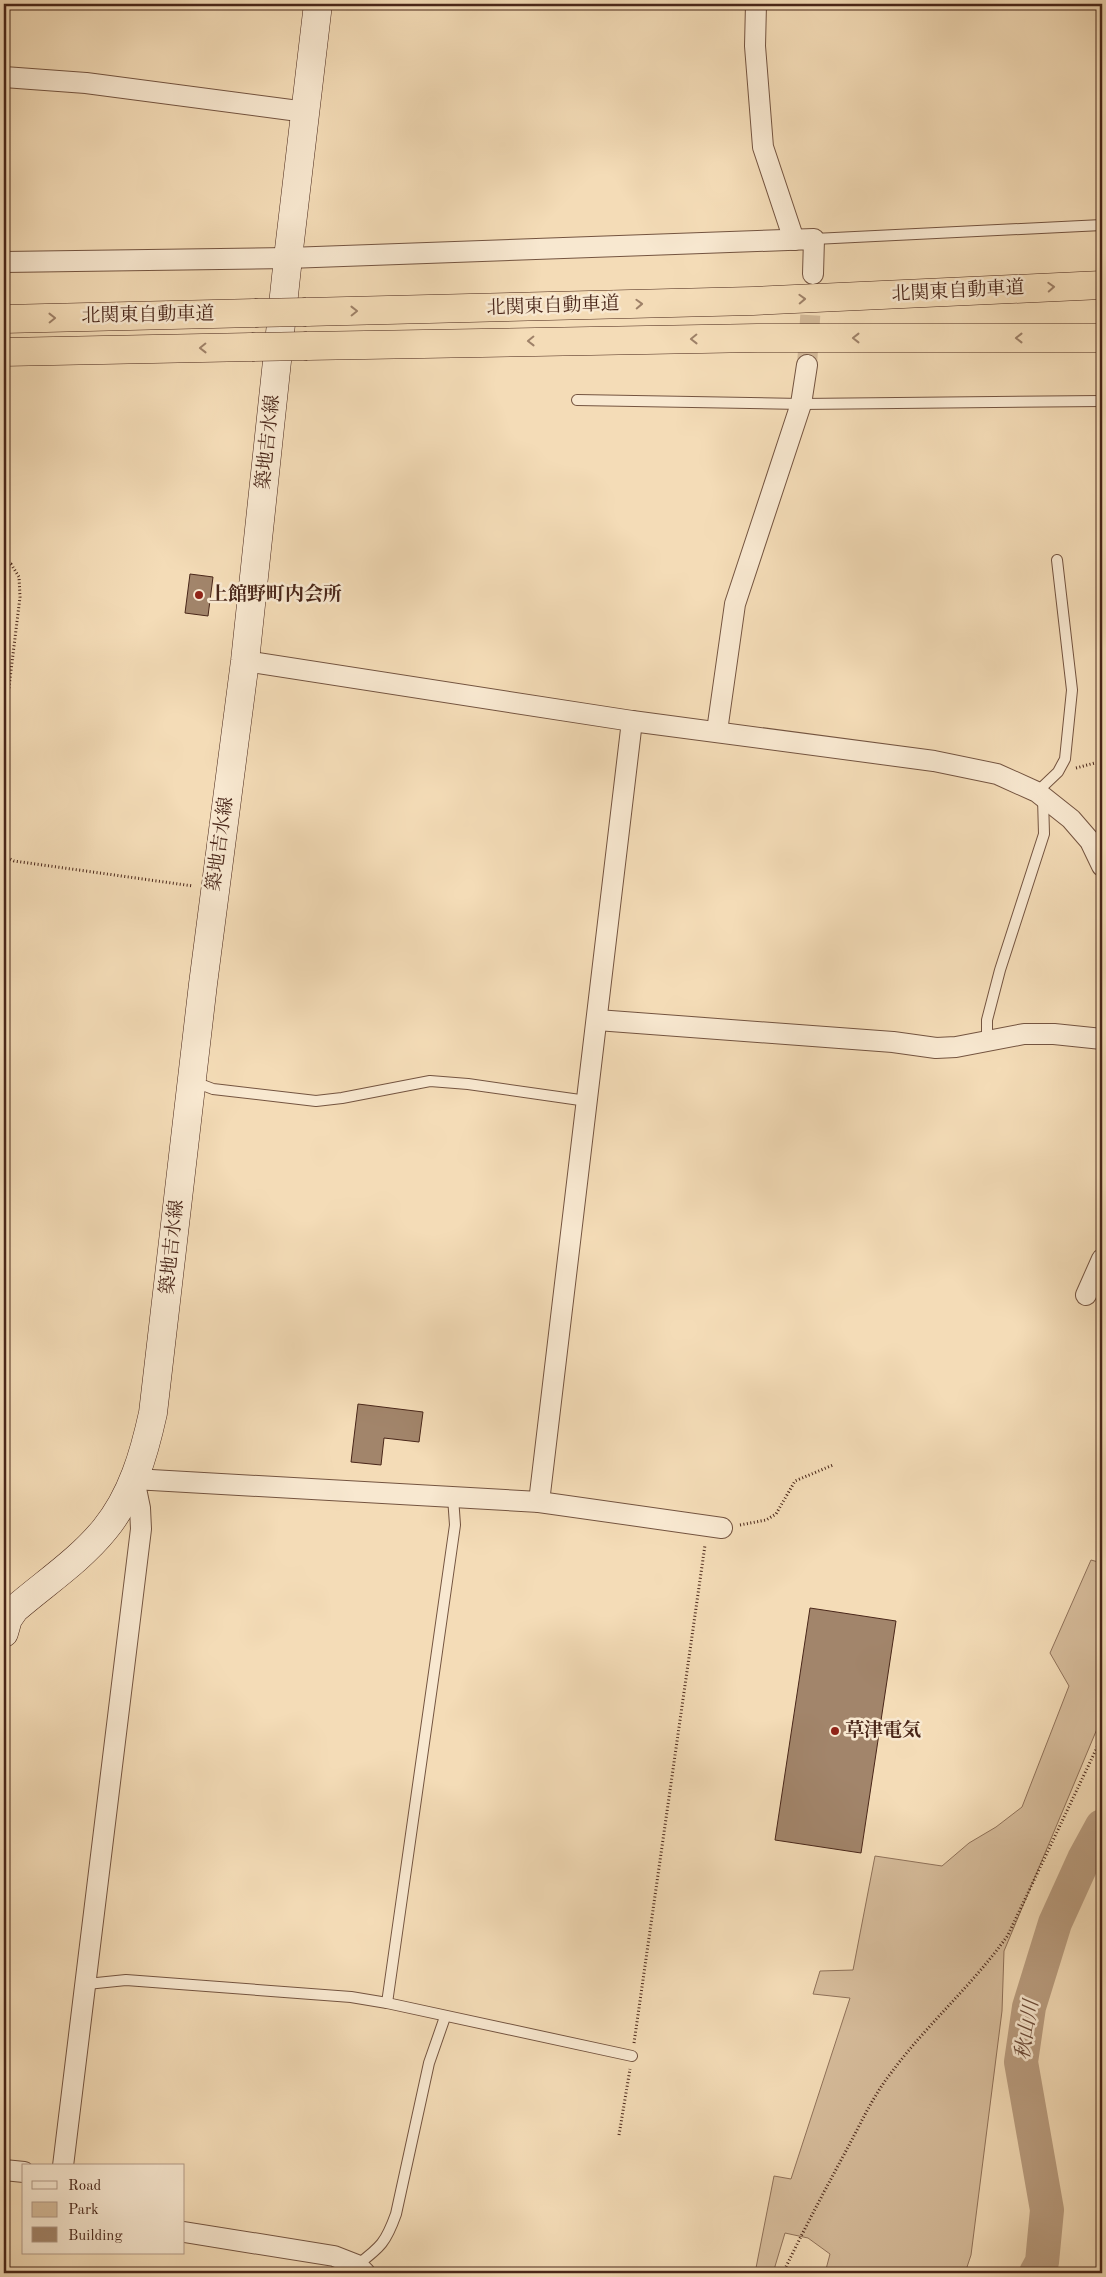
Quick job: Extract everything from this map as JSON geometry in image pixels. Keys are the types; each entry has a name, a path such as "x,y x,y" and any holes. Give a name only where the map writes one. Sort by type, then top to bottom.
{"highway":[{"name":"北関東自動車道","path":"4,319 753,301 1102,285"},
{"name":"北関東自動車道","path":"4,352 757,338 1102,338"}],"main road":[{"name":"築地吉水線","path":"4,1633 8,1619 15,1609 90,1545 105,1530 117,1512 134,1479 146,1442 158,1383 191,1081 245,661 288,258 318,4"}],"street":[{"path":"756,4 755,46 763,147 794,240"},
{"path":"4,77 86,83 306,112"},
{"path":"4,262 288,258 814,239 812,274"},
{"path":"717,731 735,604 801,404 807,365"},
{"path":"245,661 632,721 934,761 997,774 1040,795 1071,819 1090,841 1102,866"},
{"path":"539,1502 598,1020 632,721"},
{"path":"598,1020 893,1042 936,1048 956,1047 1024,1034 1102,1039"},
{"path":"1086,1295 1102,1259"},
{"path":"63,2164 87,1984 141,1529 140,1508 134,1479 539,1502 715,1527"},
{"path":"4,2170 22,2172"},
{"path":"185,2232 334,2256 361,2269"}],"lane":[{"path":"814,239 1102,225"},
{"path":"577,400 801,404 1102,401"},
{"path":"987,1040 987,1020 1000,970 1044,834 1040,795 1058,772 1065,759 1072,690 1057,560"},
{"path":"191,1081 213,1088 316,1101 342,1098 430,1081 468,1084 587,1101"},
{"path":"387,2003 455,1525 454,1496"},
{"path":"87,1984 126,1980 351,1998 387,2003 632,2056"},
{"path":"361,2269 383,2244 390,2232 396,2214 429,2063 445,2017"}],"path":[{"path":"4,563 11,564 19,577 20,597 4,728"},
{"path":"1058,772 1102,761"},
{"path":"4,856 14,861 215,889"},
{"path":"618,2135 715,1527 771,1517 776,1514 795,1481 832,1465"},
{"path":"783,2273 806,2225 870,2105 889,2075 912,2046 988,1963 1008,1934 1102,1737"}],"green space":[{"path":"1091,1560 1102,1563 1102,1717 1004,1951 1002,2011 971,2255 965,2273 825,2273 830,2254 808,2238 785,2233 773,2273 755,2273 774,2176 791,2179 850,1998 813,1994 820,1971 853,1970 875,1856 942,1866 969,1843 996,1827 1022,1807 1069,1686 1050,1653"}],"building":[{"name":"上館野町内会所","path":"190,574 213,577 208,616 185,613"},
{"path":"358,1404 423,1412 419,1442 384,1438 381,1465 351,1462"},
{"name":"草津電気","path":"810,1608 896,1621 861,1853 775,1840"},
{"path":"4,2178 9,2178 6,2203 4,2203"}],"waterway":[{"name":"秋山川","path":"1036,2273 1042,2262 1047,2210 1021,2062 1029,2007 1055,1923 1084,1859 1102,1826"}],"tunnel":[{"path":"807,365 813,274"}],"place":[{"name":"上館野町内会所","path":"199,595"},
{"name":"草津電気","path":"835,1731"}]}
